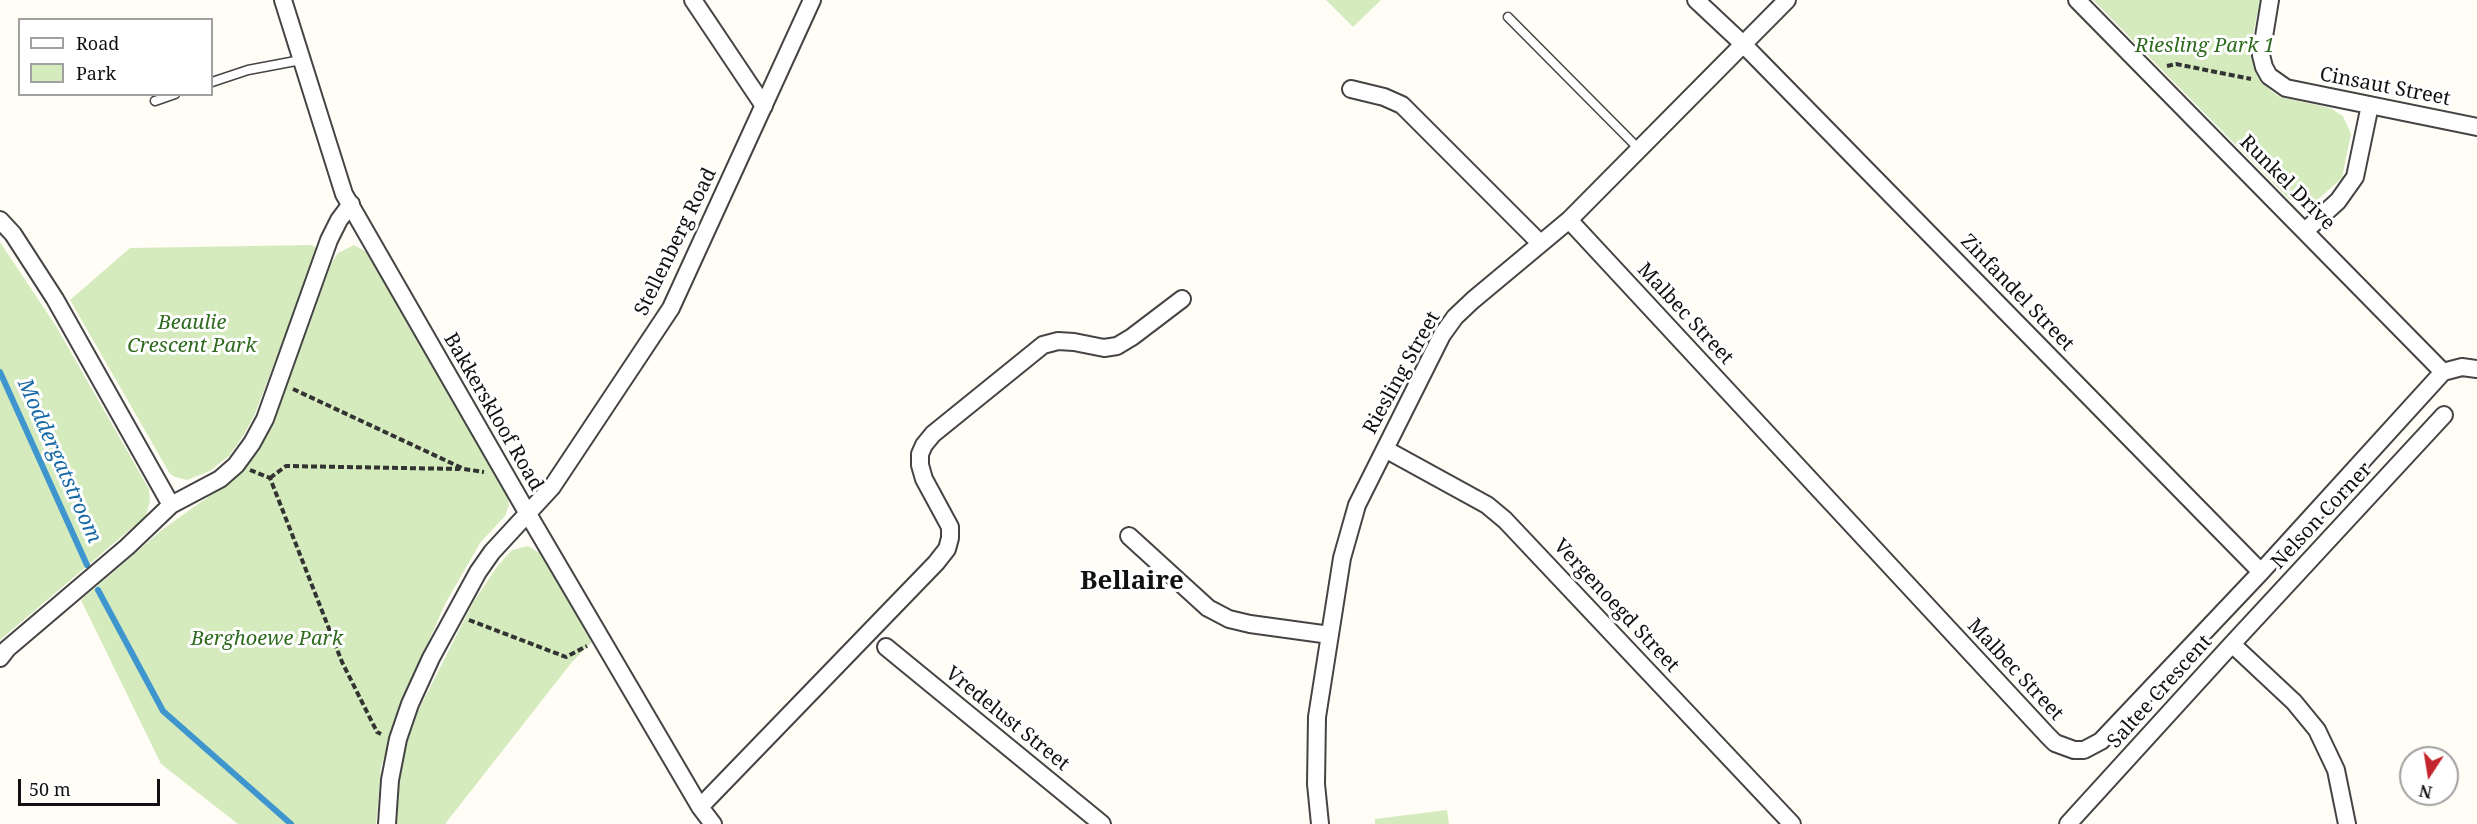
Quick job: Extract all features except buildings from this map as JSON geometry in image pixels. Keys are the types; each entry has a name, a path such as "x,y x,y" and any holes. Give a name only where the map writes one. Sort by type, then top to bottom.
{"street":[{"name":"Bakkerskloof Road","path":"283,0 344,194 601,639 700,807 713,824"},
{"path":"693,0 764,106"},
{"name":"Stellenberg Road","path":"387,824 390,780 398,739 431,658 488,558 552,487 671,308 812,0"},
{"name":"Zinfandel Street","path":"1696,0 1743,44 2260,572"},
{"name":"Riesling Street","path":"1320,824 1316,749 1317,717 1342,558 1357,505 1442,335 1455,317 1499,277 1569,220 1786,0"},
{"name":"Runkel Drive","path":"2077,0 2443,372"},
{"path":"2269,76 2261,55 2270,0"},
{"name":"Cinsaut Street","path":"2269,76 2286,88 2477,127"},
{"path":"1351,89 1384,97 1402,105 1540,243"},
{"path":"2305,231 2338,201 2355,177 2370,105"},
{"path":"2,653 127,547 171,505 220,479 236,465 252,443 265,419 330,240 339,220 351,204"},
{"path":"0,220 13,234 55,299 171,505"},
{"name":"Malbec Street","path":"1569,220 2048,736 2064,748 2084,750 2101,741 2443,372"},
{"path":"700,807 947,549 950,527 924,479 920,465 920,454 933,434 1042,345 1058,341 1104,348 1118,346 1182,299"},
{"path":"2443,372 2462,368 2477,369"},
{"name":"Nelson Corner","path":"2232,644 2444,415"},
{"name":"Vergenoegd Street","path":"1385,449 1487,505 1505,520 1792,824"},
{"path":"1129,536 1208,608 1229,619 1330,635"},
{"name":"Saltee Crescent","path":"2068,824 2232,644 2294,702 2317,730 2336,770 2347,824"},
{"name":"Vredelust Street","path":"886,647 1101,824"}],"lane":[{"path":"1508,17 1639,149"},
{"path":"213,82 248,70 301,60"},
{"path":"155,101 169,96"}],"path":[{"path":"2147,71 2176,64 2256,80 2269,76"},
{"path":"278,382 464,469"},
{"path":"236,465 270,478 342,662 378,732 398,739"},
{"path":"270,478 286,466 464,469 505,475"},
{"path":"454,615 566,657 601,639"}],"green space":[{"path":"1326,0 1381,0 1353,27"},
{"name":"Riesling Park 1","path":"2093,0 2260,0 2251,44 2253,66 2271,91 2280,97 2330,108 2343,116 2351,134 2342,178 2315,202 2302,204 2289,199"},
{"path":"0,242 56,326 149,489 150,501 146,515 140,521 0,640"},
{"name":"Beaulie Crescent Park","path":"312,245 316,248 317,253 254,416 243,436 229,456 210,471 187,480 170,474 70,300 130,248"},
{"name":"Berghoewe Park","path":"354,245 372,255 508,498 509,505 505,516 480,543 445,604 403,700 381,767 376,824 238,824 161,764 81,600 163,529 239,475 258,452 273,424 331,264 338,253"},
{"path":"528,546 543,555 593,641 572,662 445,824 396,824 396,792 403,751 418,711 474,601 496,568 512,550"},
{"path":"1447,810 1449,824 1375,824 1375,819"}],"waterway":[{"name":"Moddergatstroom","path":"0,372 87,565"},
{"name":"Moddergatstroom","path":"98,590 163,711 291,824"}],"district":[{"name":"Bellaire","path":"1132,582"}]}
